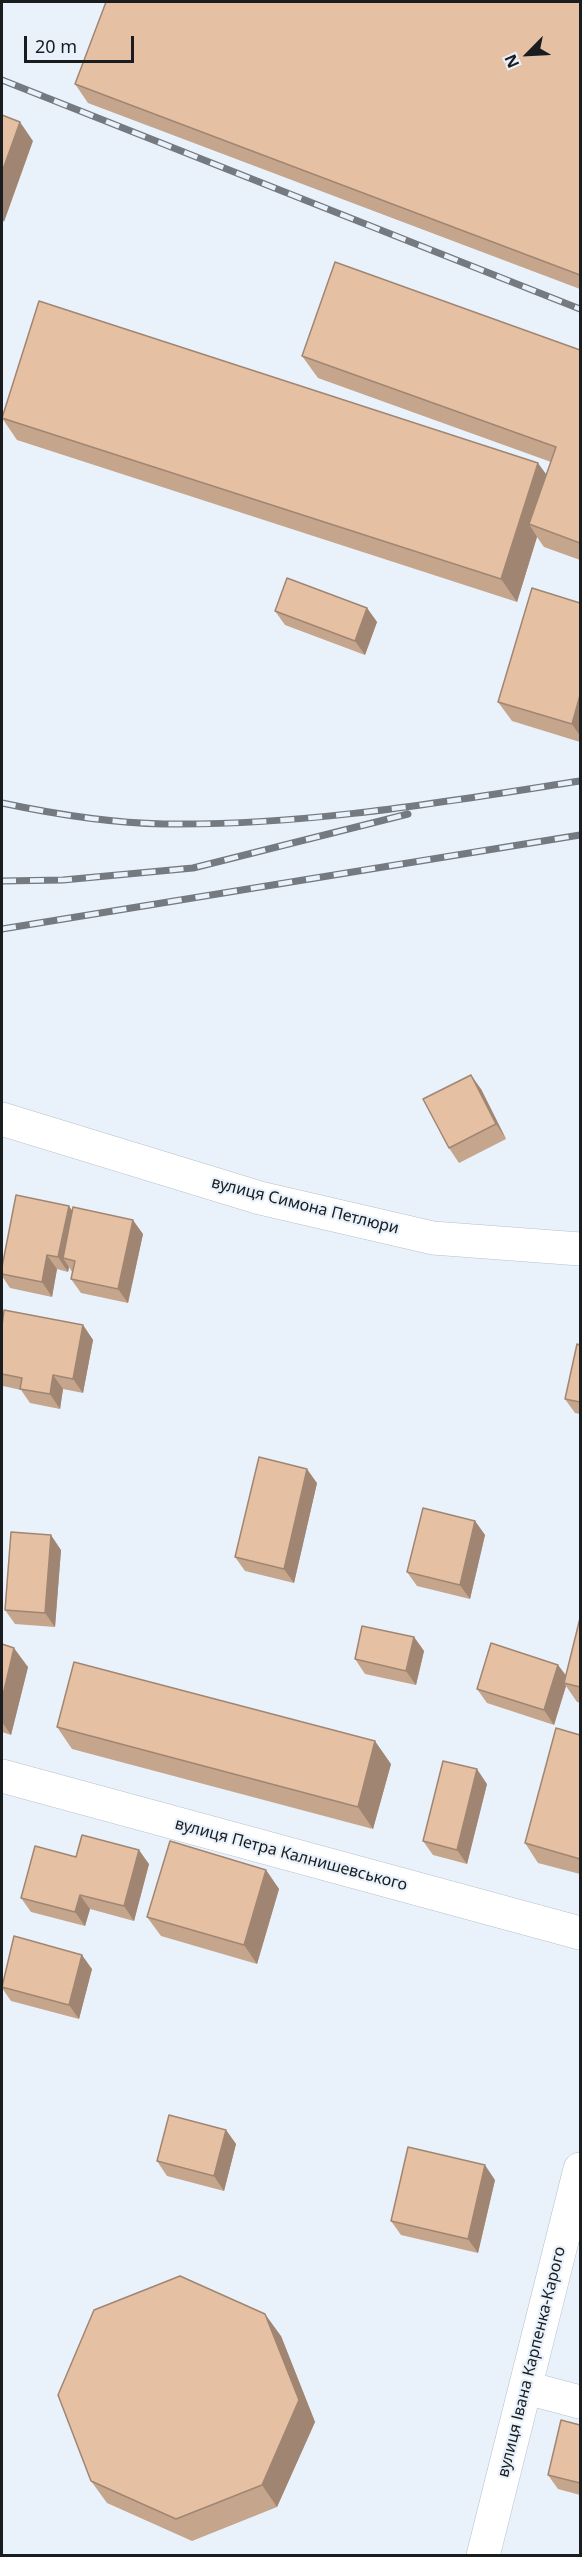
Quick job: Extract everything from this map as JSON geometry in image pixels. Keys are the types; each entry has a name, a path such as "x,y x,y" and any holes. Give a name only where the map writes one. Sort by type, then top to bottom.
{"street":[{"name":"вулиця Симона Петлюри","path":"2,1119 260,1198 433,1238 580,1249"},
{"name":"вулиця Петра Калнишевського","path":"2,1776 580,1933"},
{"name":"вулиця Івана Карпенка-Карого","path":"483,2556 580,2169"},
{"path":"526,2388 580,2402"}],"building":[{"path":"106,2 580,2 580,275 75,84"},
{"path":"2,115 20,122 2,172"},
{"path":"335,262 580,350 580,543 529,524 556,447 302,356"},
{"path":"39,301 538,463 501,579 2,418"},
{"path":"287,578 367,608 355,641 275,611"},
{"path":"532,588 580,603 580,695 572,724 498,702"},
{"path":"471,1075 496,1124 449,1148 423,1099"},
{"path":"16,1195 69,1206 58,1257 47,1255 42,1282 2,1274"},
{"path":"73,1207 133,1220 118,1289 71,1279 75,1261 63,1258"},
{"path":"4,1310 83,1325 73,1379 53,1375 50,1394 20,1389 22,1378 2,1374"},
{"path":"577,1344 580,1345 580,1402 565,1399"},
{"path":"259,1457 307,1469 284,1569 235,1557"},
{"path":"423,1508 475,1521 460,1585 407,1572"},
{"path":"11,1532 51,1535 45,1613 5,1610"},
{"path":"580,1618 580,1687 564,1683"},
{"path":"362,1626 414,1637 406,1671 355,1659"},
{"path":"491,1643 558,1665 544,1710 477,1689"},
{"path":"2,1644 14,1648 2,1699"},
{"path":"74,1662 375,1741 358,1807 57,1727"},
{"path":"556,1728 580,1735 580,1859 525,1843"},
{"path":"443,1761 477,1769 457,1850 423,1841"},
{"path":"82,1835 139,1850 124,1906 80,1895 75,1912 21,1898 35,1846 76,1857"},
{"path":"170,1841 266,1870 244,1945 147,1917"},
{"path":"14,1936 82,1955 69,2005 2,1987"},
{"path":"169,2115 226,2130 214,2176 157,2161"},
{"path":"408,2147 485,2165 468,2239 391,2221"},
{"path":"180,2276 265,2314 299,2400 262,2485 176,2519 91,2481 58,2395 94,2310"},
{"path":"561,2420 580,2425 580,2483 548,2475"}],"railway":[{"path":"2,80 580,309"},
{"path":"2,803 123,822 216,824 373,811 580,781"},
{"path":"2,881 63,880 193,868 408,814"},
{"path":"2,929 580,835"}]}
